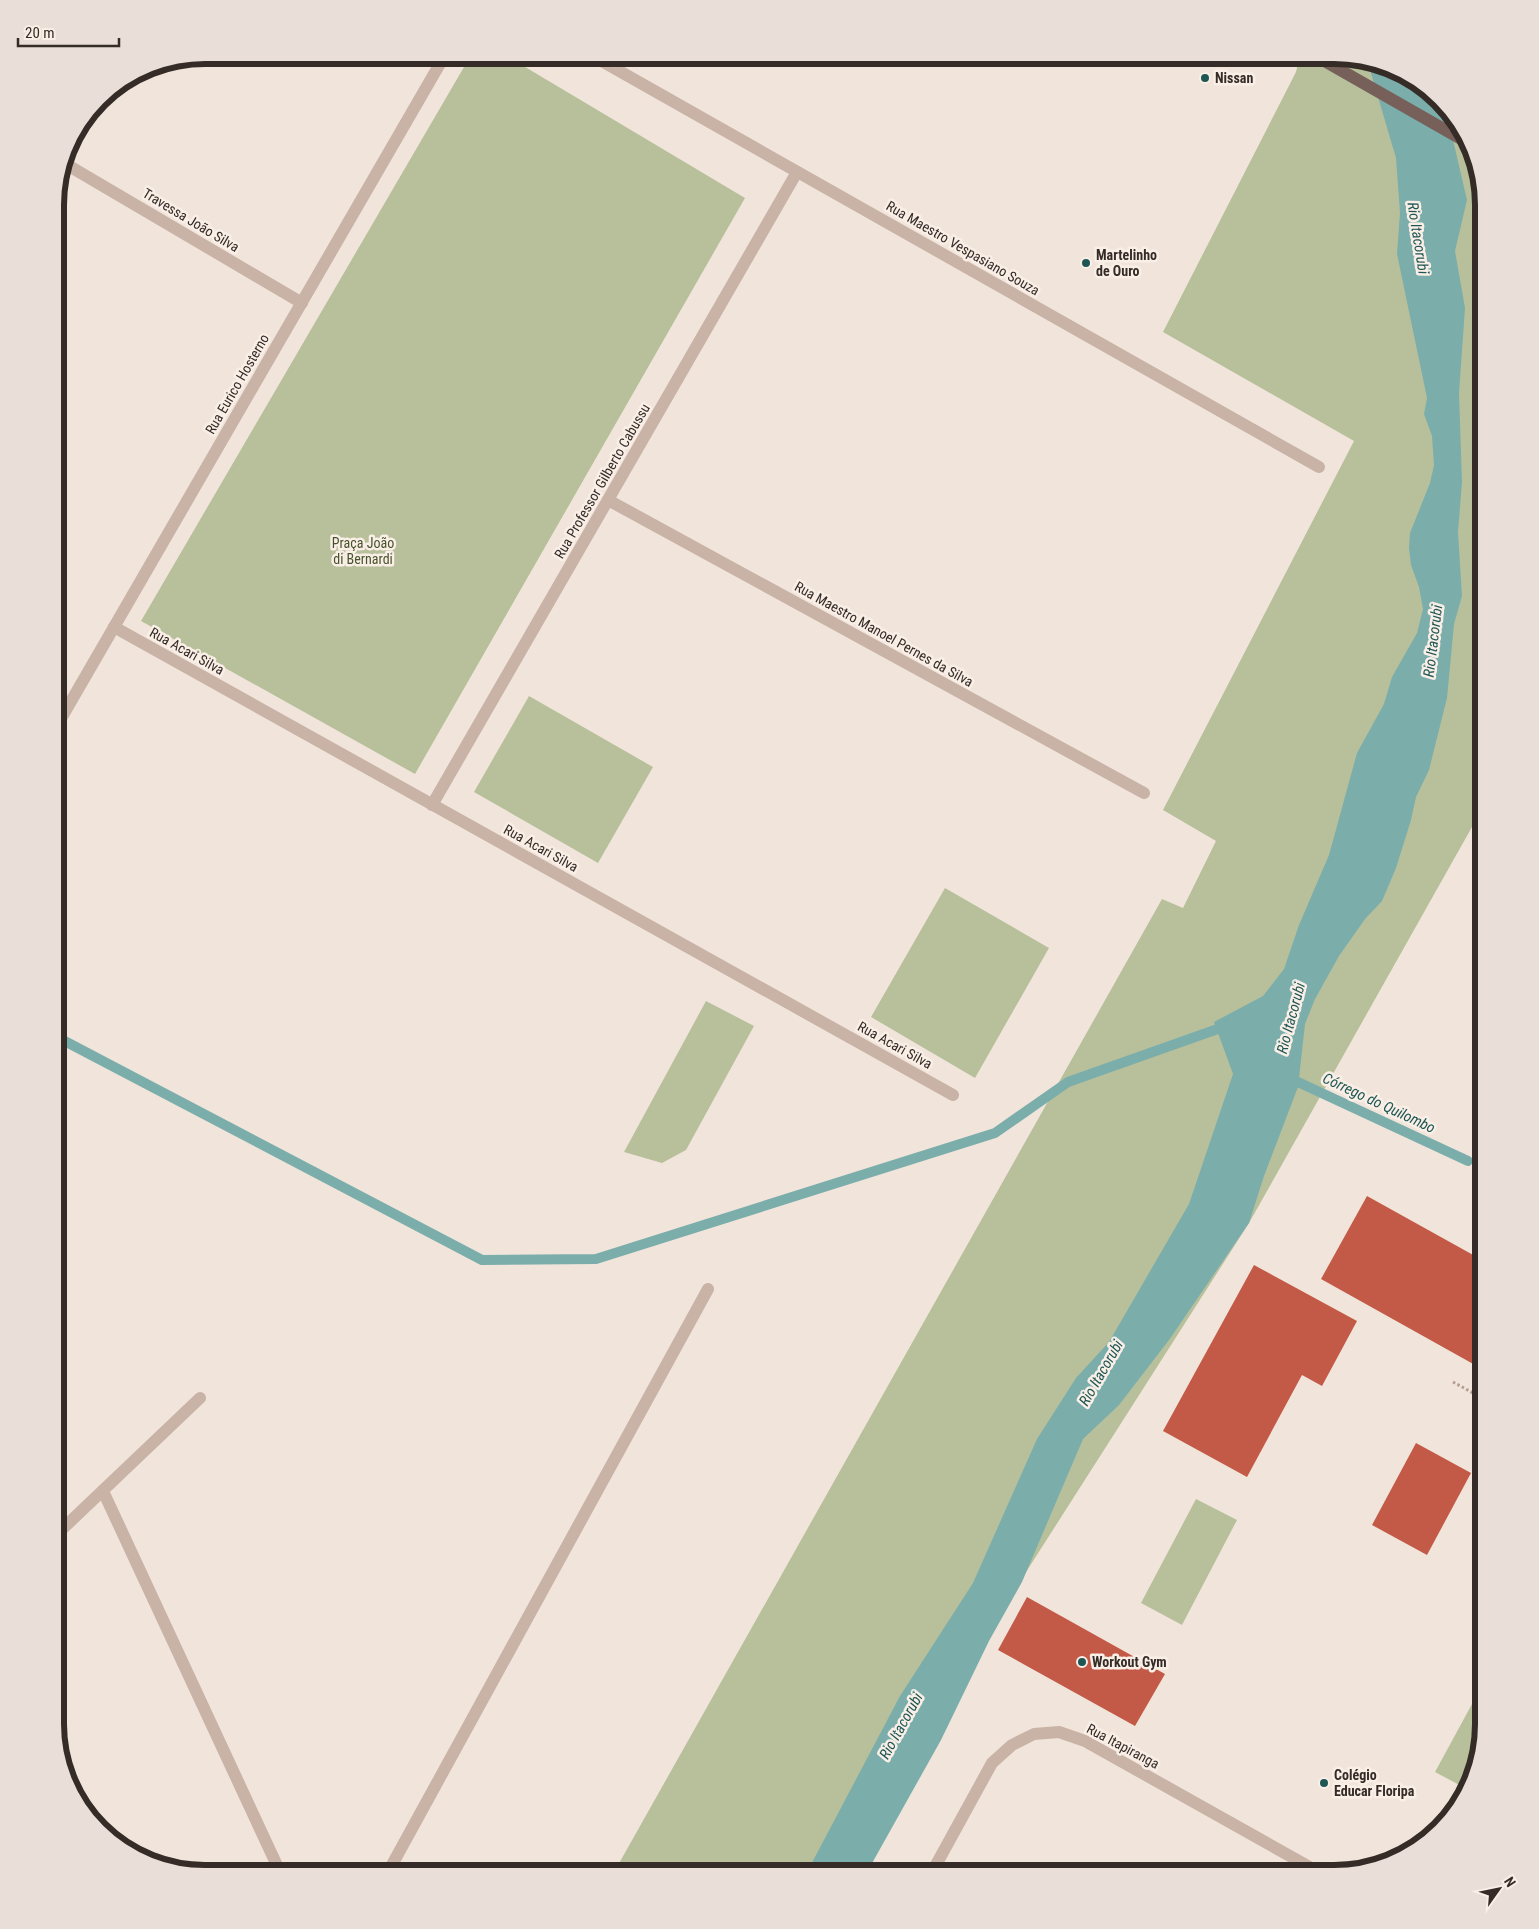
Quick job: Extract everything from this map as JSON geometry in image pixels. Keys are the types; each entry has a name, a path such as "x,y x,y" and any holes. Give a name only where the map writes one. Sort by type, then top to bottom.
{"main road":[{"path":"1330,64 1458,138"}],"street":[{"name":"Rua Eurico Hosterno","path":"64,714 440,64"},
{"name":"Rua Maestro Vespasiano Souza","path":"607,64 1319,467"},
{"name":"Travessa João Silva","path":"70,165 302,303"},
{"name":"Rua Professor Gilberto Cabussu","path":"432,805 797,172"},
{"name":"Rua Maestro Manoel Pernes da Silva","path":"608,500 1144,793"},
{"name":"Rua Acari Silva","path":"114,628 953,1095"},
{"path":"392,1865 708,1289"},
{"path":"64,1528 200,1398"},
{"path":"103,1491 277,1865"},
{"name":"Rua Itapiranga","path":"936,1865 992,1763 1012,1744 1034,1734 1059,1732 1085,1741 1306,1865"}],"path":[{"path":"1453,1382 1475,1394"}],"green space":[{"name":"Praça João di Bernardi","path":"466,64 520,64 745,198 415,774 141,621"},
{"path":"1298,64 1353,65 1388,74 1405,83 1434,105 1451,126 1461,142 1473,177 1475,196 1475,813 1472,827 1249,1223 989,1630 863,1865 618,1865 1162,899 1183,908 1216,841 1163,810 1354,441 1163,332 1296,72"},
{"path":"529,696 653,767 598,863 474,792"},
{"path":"945,888 1049,948 975,1078 871,1017"},
{"path":"706,1001 754,1026 686,1150 662,1163 624,1152"},
{"path":"1196,1499 1237,1520 1182,1625 1141,1603"},
{"path":"1475,1699 1474,1743 1465,1778 1461,1786 1435,1772"}],"water":[{"name":"Rio Itacorubi","path":"1370,69 1388,74 1420,93 1434,105 1449,124 1467,200 1455,251 1465,308 1459,393 1462,482 1458,532 1462,596 1454,624 1447,698 1429,770 1416,797 1396,868 1382,901 1365,919 1339,956 1315,999 1305,1024 1298,1087 1264,1176 1249,1223 1169,1340 1119,1405 1083,1439 1022,1582 989,1641 941,1740 871,1865 811,1865 900,1696 973,1583 1037,1439 1076,1378 1109,1342 1189,1204 1233,1074 1214,1022 1263,996 1284,969 1299,925 1329,855 1357,753 1384,704 1392,677 1417,633 1423,609 1419,587 1411,565 1410,533 1430,483 1434,465 1432,436 1424,414 1427,398 1397,254 1400,213 1396,158"}],"building":[{"path":"1367,1196 1475,1256 1475,1365 1321,1279"},
{"path":"1254,1265 1357,1321 1322,1386 1302,1375 1247,1477 1163,1431"},
{"path":"1416,1443 1471,1473 1427,1555 1372,1525"},
{"name":"Workout Gym","path":"1027,1597 1165,1674 1135,1726 998,1650"}],"waterway":[{"path":"64,1041 482,1260 596,1259 995,1133 1068,1082 1229,1025"},
{"name":"Córrego do Quilombo","path":"1285,1076 1468,1161"}],"place":[{"name":"Nissan","path":"1205,78"},
{"name":"Martelinho de Ouro","path":"1086,263"},
{"name":"Workout Gym","path":"1082,1662"},
{"name":"Colégio Educar Floripa","path":"1324,1783"}]}
